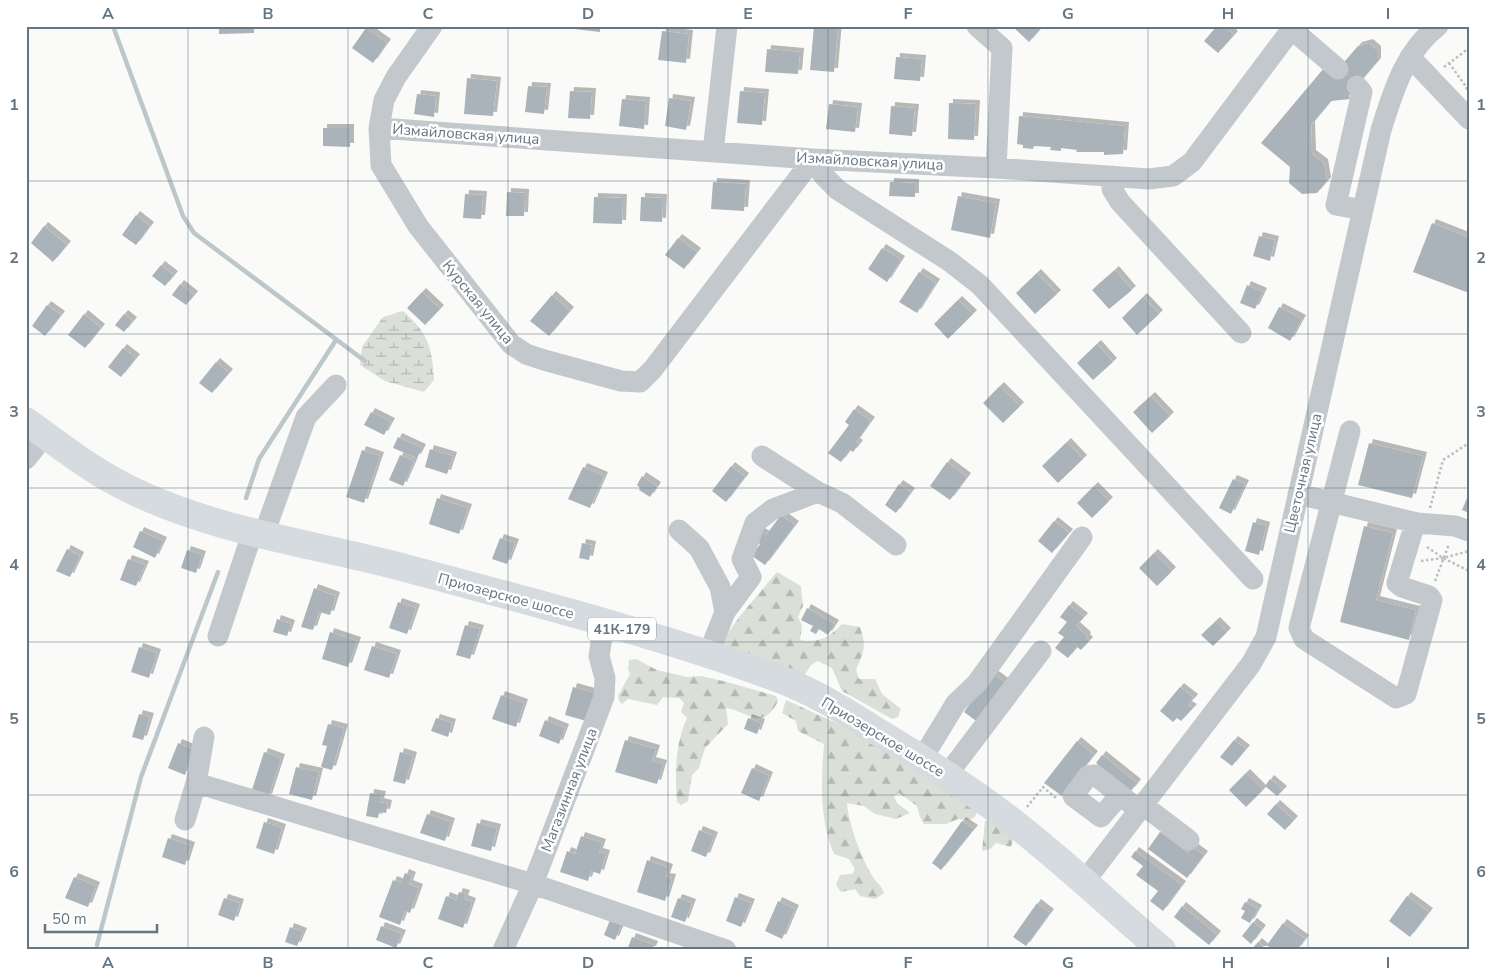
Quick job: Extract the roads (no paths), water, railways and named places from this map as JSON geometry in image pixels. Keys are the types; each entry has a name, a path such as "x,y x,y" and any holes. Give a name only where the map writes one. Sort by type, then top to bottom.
{"main road":[{"name":"Приозерское шоссе","path":"36,428 127,488 189,513 408,569 604,624 708,655 789,683 836,707 947,775 1014,824 1162,950"}],"street":[{"name":"Курская улица","path":"432,26 396,77 384,100 379,128 381,165 418,226 512,344 526,354 621,381 640,382 653,369 813,159"},
{"path":"713,152 727,26"},
{"path":"977,26 1002,48 996,168"},
{"name":"Цветочная улица","path":"1084,882 1260,651 1266,637 1298,494 1353,291 1363,210 1381,130 1394,90 1410,57 1429,33 1438,26"},
{"name":"Измайловская улица","path":"379,128 813,159 996,168 1149,179 1173,176 1192,162 1291,27"},
{"path":"1291,27 1338,69"},
{"path":"1410,57 1469,119"},
{"path":"1357,86 1362,92 1336,205 1363,210"},
{"path":"813,159 824,176 838,190 948,261 980,285 1253,580"},
{"path":"1112,176 1112,189 1120,202 1241,333"},
{"path":"218,636 258,532 306,417 336,385"},
{"path":"26,459 36,428"},
{"path":"1350,431 1300,628 1304,639 1396,698 1406,694 1432,600 1429,596 1398,586 1403,563 1417,527"},
{"path":"762,456 818,492 842,502 896,544"},
{"path":"708,655 725,612 751,577 742,559 755,523 773,509 818,492"},
{"path":"1298,494 1417,527 1462,529"},
{"path":"679,530 699,548 720,586 725,612"},
{"path":"922,759 956,703 977,683 1082,537"},
{"name":"Магазинная улица","path":"503,950 533,884 604,697 605,678 599,656 604,624"},
{"path":"947,775 1041,651"},
{"path":"185,820 196,783 204,737"},
{"path":"196,783 533,884 726,950"},
{"path":"1120,795 1189,840"}],"waterway":[{"path":"113,26 183,216 194,233 365,361"},
{"path":"246,498 259,459 336,340"},
{"path":"97,945 141,777 218,572"}]}
